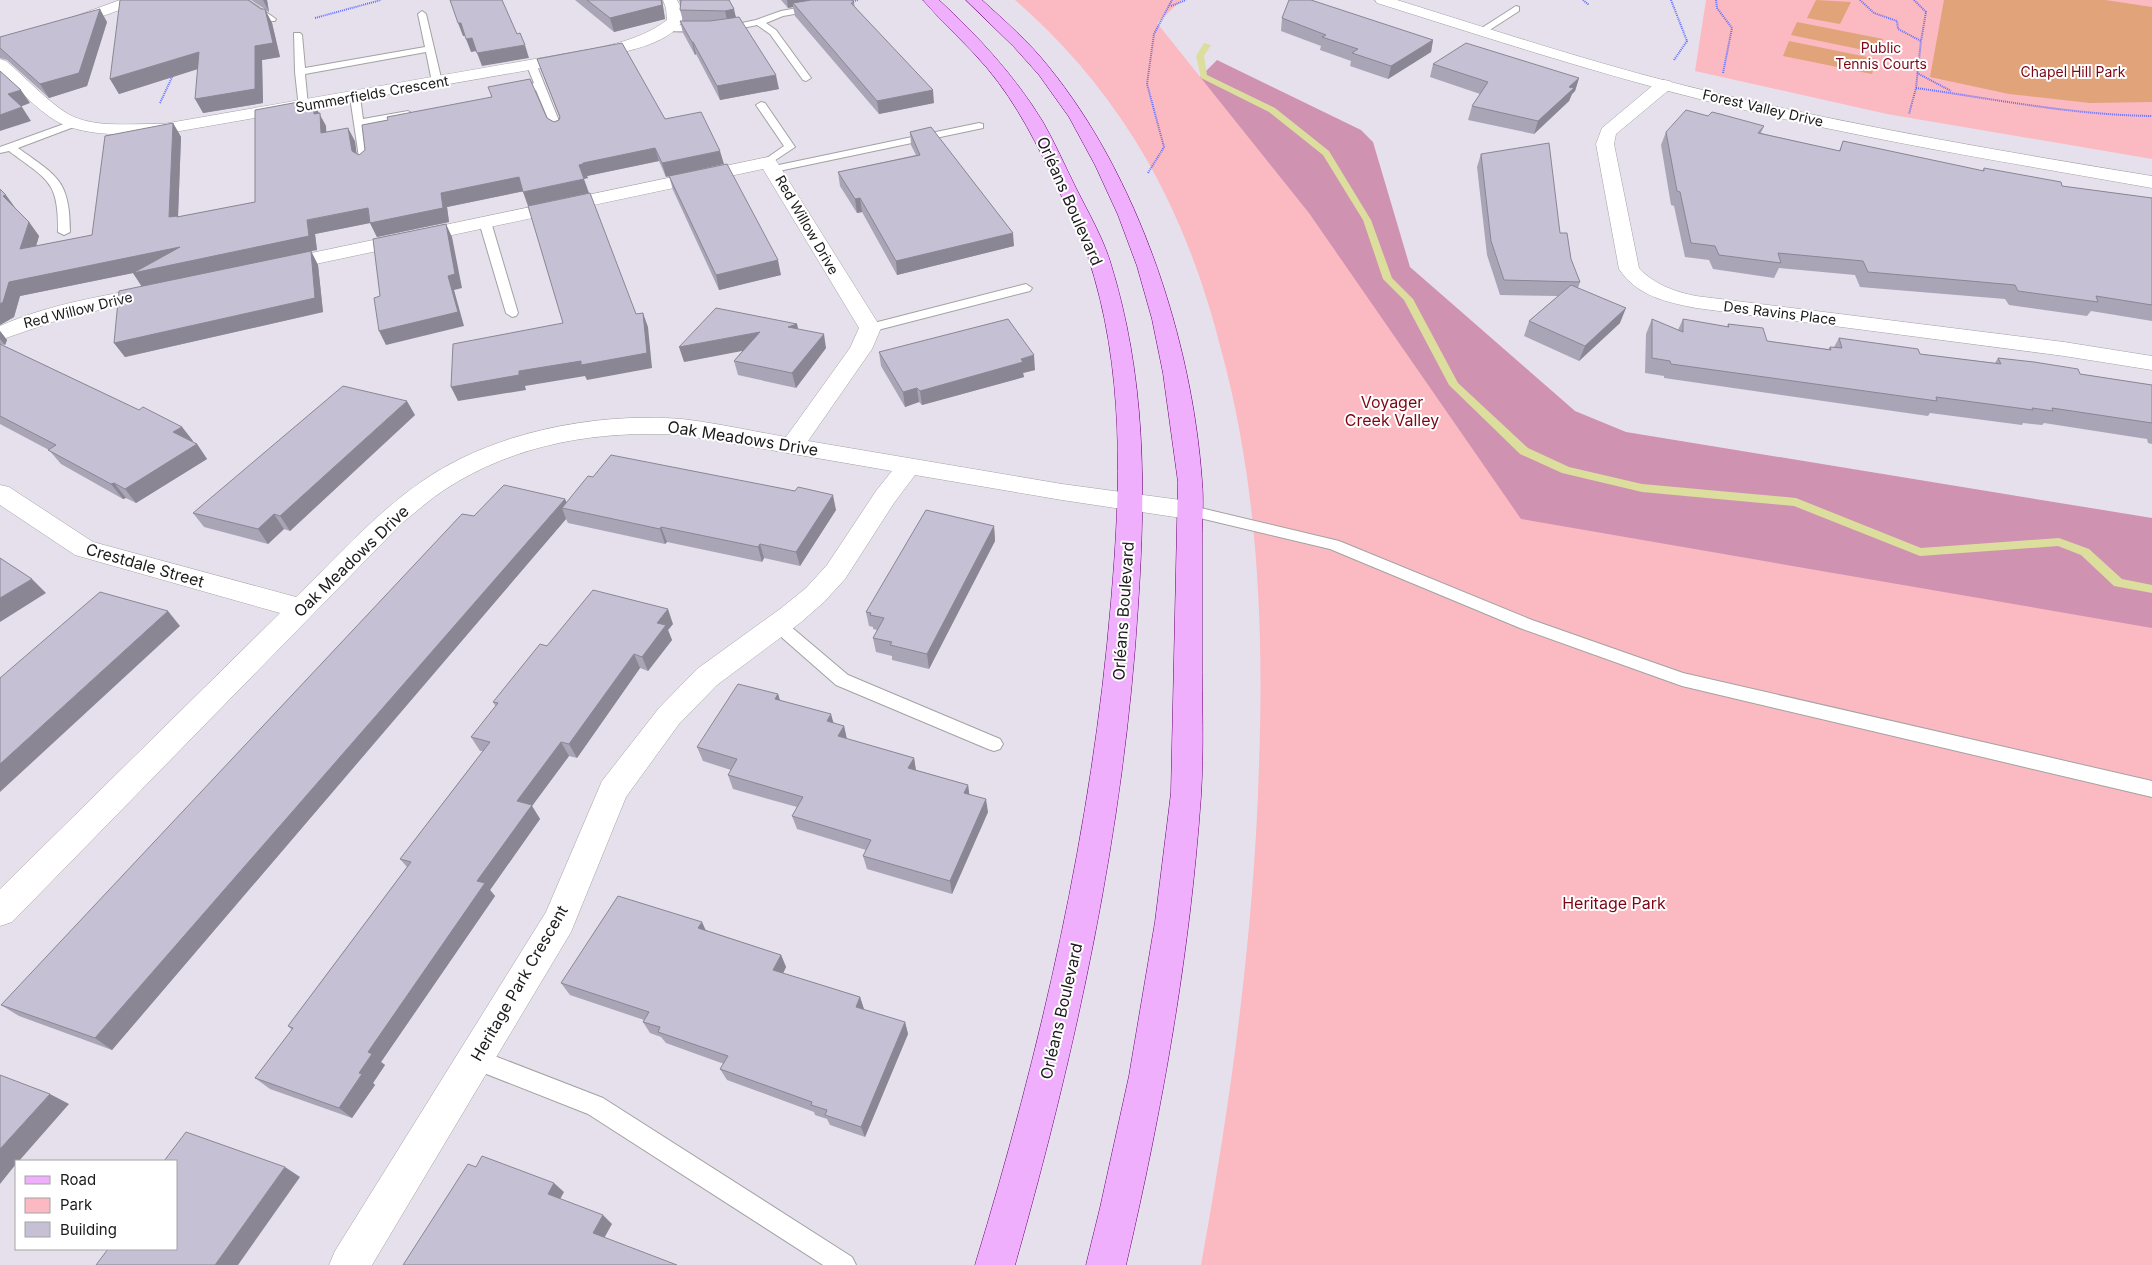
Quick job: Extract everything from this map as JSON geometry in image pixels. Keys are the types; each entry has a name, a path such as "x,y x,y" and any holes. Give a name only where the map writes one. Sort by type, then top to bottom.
{"main road":[{"name":"Orléans Boulevard","path":"930,0 971,40 1017,96 1043,138 1099,259 1113,316 1128,410 1131,456 1131,503 1121,654 1113,733 1101,819 1080,927 1052,1053 1012,1208 995,1265"},
{"path":"973,0 1004,28 1044,71 1080,121 1121,197 1143,254 1162,317 1177,387 1190,482 1188,510 1186,793 1172,922 1147,1076 1106,1265"}],"street":[{"path":"0,42 70,23 134,0"},
{"path":"668,28 674,22 675,14 675,6 670,0"},
{"name":"Forest Valley Drive","path":"1382,0 1594,66 1723,100 1909,140 2152,182"},
{"name":"Summerfields Crescent","path":"0,64 61,117 75,123 100,128 146,130 172,128 532,66 617,49 634,44 668,28"},
{"name":"Des Ravins Place","path":"1664,85 1608,132 1605,144 1629,269 1639,281 1671,297 1696,302 2064,349 2152,363"},
{"name":"Red Willow Drive","path":"261,270 485,222 771,166 870,328"},
{"name":"Red Willow Drive","path":"0,334 20,324 47,315 174,288"},
{"path":"792,446 861,349 870,328"},
{"name":"Oak Meadows Drive","path":"0,911 302,609 392,516 440,481 506,449 548,436 590,427 648,424 683,427 1131,503 1188,510"},
{"name":"Heritage Park Crescent","path":"350,1265 559,921 613,790 669,716 707,677 790,616 815,595 836,572 885,497 909,466"},
{"name":"Crestdale Street","path":"0,493 84,549 302,609"}],"lane":[{"path":"242,0 272,19"},
{"path":"668,28 713,30 759,22 781,14 844,3"},
{"path":"1482,31 1516,9"},
{"path":"422,14 438,82"},
{"path":"759,22 773,32 806,78"},
{"path":"297,34 303,106"},
{"path":"300,72 429,50"},
{"path":"532,66 558,131"},
{"path":"500,96 531,89 539,84"},
{"path":"355,97 365,164"},
{"path":"761,105 790,147 771,166"},
{"path":"359,122 416,112"},
{"path":"5,149 75,123"},
{"path":"771,166 979,126"},
{"path":"5,149 44,173 60,191 64,210 64,232"},
{"path":"485,222 512,313"},
{"path":"870,328 1026,288"},
{"path":"1188,510 1334,545 1526,624 1682,680 2152,789"},
{"path":"777,624 842,680 994,744"},
{"path":"474,1059 595,1106 844,1265"}],"path":[{"path":"315,18 381,0"},
{"path":"844,3 858,0"},
{"path":"1148,172 1164,147 1147,84 1154,34 1172,0"},
{"path":"1170,6 1186,0"},
{"path":"1583,0 1589,6"},
{"path":"1671,0 1686,42 1673,60"},
{"path":"1716,0 1717,8 1732,28 1722,80"},
{"path":"1860,0 1874,13 1897,21 1898,29 1921,41"},
{"path":"1909,140 1907,121 1916,88 1926,12 1914,0"},
{"path":"146,130 174,72"},
{"path":"1917,73 1954,92"},
{"path":"1916,88 1954,92 2076,113 2118,117 2152,116"}],"shaded area":[{"name":"Voyager Creek Valley","path":"1217,60 1361,130 1373,142 1410,267 1575,411 1626,432 2152,518 2152,761 1488,561 1191,86"}],"green space":[{"name":"Heritage Park","path":"1015,0 1182,0 1157,23 1309,213 1521,519 2152,628 2152,1265 1201,1265 1222,1141 1239,1017 1252,892 1256,829 1260,714 1259,610 1251,506 1244,455 1222,353 1206,296 1175,214 1162,188 1133,137 1093,81 1064,47"},
{"name":"Chapel Hill Park","path":"1706,0 2152,0 2152,159 1887,114 1695,71"},
{"path":"1816,0 1851,2 1840,24 1807,18"},
{"path":"1944,0 2105,0 2152,7 2152,102 2090,103 2009,94 1930,77"},
{"path":"1797,22 1883,39 1878,53 1791,35"},
{"path":"1789,41 1877,59 1872,74 1783,56"}],"building":[{"path":"120,0 248,0 261,9 265,9 273,43 255,46 255,89 195,99 199,52 110,79"},
{"path":"450,0 502,0 517,34 520,33 525,45 477,53 472,38 466,39"},
{"path":"587,0 661,0 662,5 610,18"},
{"path":"681,0 729,0 734,9 725,11 680,10"},
{"path":"811,0 852,0 854,3 851,3 933,90 877,101 793,3"},
{"path":"1289,0 1311,0 1433,40 1391,66 1352,53 1358,49 1322,37 1326,35 1282,18"},
{"path":"100,9 79,73 40,84 0,48 0,37"},
{"path":"739,17 776,75 717,86 680,21 710,21"},
{"path":"622,43 665,119 701,112 720,151 662,163 655,148 583,163 579,165 584,179 523,192 519,177 441,193 443,208 370,223 368,208 307,220 309,236 133,273 180,247 9,282 3,302 0,304 0,189 6,195 3,196 29,222 20,249 92,235 105,136 173,123 169,217 177,217 255,202 255,110 304,101 304,106 314,104 314,114 320,113 321,133 348,128 352,151 359,155 365,150 362,125 388,120 387,117 492,97 488,87 530,79 547,118 554,122 559,120 560,117 537,59"},
{"path":"1466,43 1579,78 1569,87 1574,88 1538,121 1472,106 1488,82 1433,64"},
{"path":"0,71 21,90 8,94 22,107 0,115"},
{"path":"1686,110 1708,116 1712,112 1720,114 1764,126 1758,133 1840,151 1843,141 1984,171 1984,168 2061,182 2062,186 2152,198 2152,305 2096,296 2098,302 2018,291 2015,285 1868,272 1863,261 1778,253 1781,263 1719,255 1715,246 1691,243 1680,192 1677,191 1666,132"},
{"path":"931,127 1013,233 896,261 860,198 855,199 838,172 920,155 910,132"},
{"path":"1549,143 1560,233 1567,233 1571,259 1580,282 1504,280 1491,241 1481,154"},
{"path":"727,164 778,260 716,275 669,176"},
{"path":"590,193 636,314 643,313 647,353 581,365 581,361 519,371 519,375 451,387 453,344 563,323 528,206"},
{"path":"446,224 455,274 448,276 458,312 379,331 374,298 380,296 373,239"},
{"path":"311,251 315,298 114,343 119,291"},
{"path":"1571,285 1626,308 1585,346 1529,321"},
{"path":"716,308 797,324 788,327 824,334 792,373 734,361 760,332 679,347"},
{"path":"1008,319 1034,355 1021,359 1023,362 920,391 917,388 903,392 879,352"},
{"path":"1652,319 1683,332 1683,319 1729,327 1728,324 1763,328 1767,341 1831,350 1830,347 1842,348 1839,338 1918,349 1920,354 2001,364 1998,358 2078,369 2080,374 2152,385 2152,423 2052,408 2053,411 2032,408 2033,410 1936,397 1937,401 1671,364 1670,361 1652,358"},
{"path":"0,344 139,410 143,407 182,427 173,432 197,444 125,489 114,483 111,484 48,450 56,445 0,416"},
{"path":"343,386 407,401 280,516 274,514 258,529 193,513"},
{"path":"611,455 795,491 798,487 833,495 796,552 760,544 758,547 661,527 660,529 562,508 588,476 593,477"},
{"path":"504,485 565,499 95,1038 1,1005 462,514 474,516"},
{"path":"926,510 994,526 927,654 890,645 892,642 873,638 884,618 870,615 871,613 866,612"},
{"path":"0,558 32,579 0,598"},
{"path":"593,590 668,609 657,623 666,625 642,657 634,654 569,744 561,742 517,801 532,805 477,881 485,883 368,1052 372,1054 359,1073 362,1074 339,1108 255,1078 293,1028 288,1026 411,862 400,859 490,742 471,737 498,703 493,702 540,644 547,646"},
{"path":"100,592 168,611 0,764 0,678"},
{"path":"738,684 778,694 775,699 831,714 827,721 844,726 838,736 914,758 908,768 968,785 964,793 986,799 950,881 863,856 871,840 792,816 803,797 728,775 737,759 697,747"},
{"path":"618,896 702,922 698,928 781,955 773,970 860,997 856,1007 905,1022 861,1127 825,1115 827,1110 811,1105 812,1102 720,1069 728,1056 658,1032 660,1027 643,1022 649,1012 561,983"},
{"path":"0,1075 50,1094 0,1149"},
{"path":"186,1132 285,1167 215,1265 96,1265 107,1250 178,1250 178,1160 165,1160"},
{"path":"482,1156 554,1183 548,1194 603,1215 593,1233 677,1265 403,1265 468,1164 476,1167"}],"waterway":[{"path":"1207,45 1200,56 1204,76 1272,110 1326,153 1367,220 1388,279 1408,299 1454,385 1524,451 1566,470 1642,488 1796,502 1920,552 2059,542 2085,552 2118,583 2152,589"}],"park label":[{"name":"Public Tennis Courts","path":"1881,56"}]}
